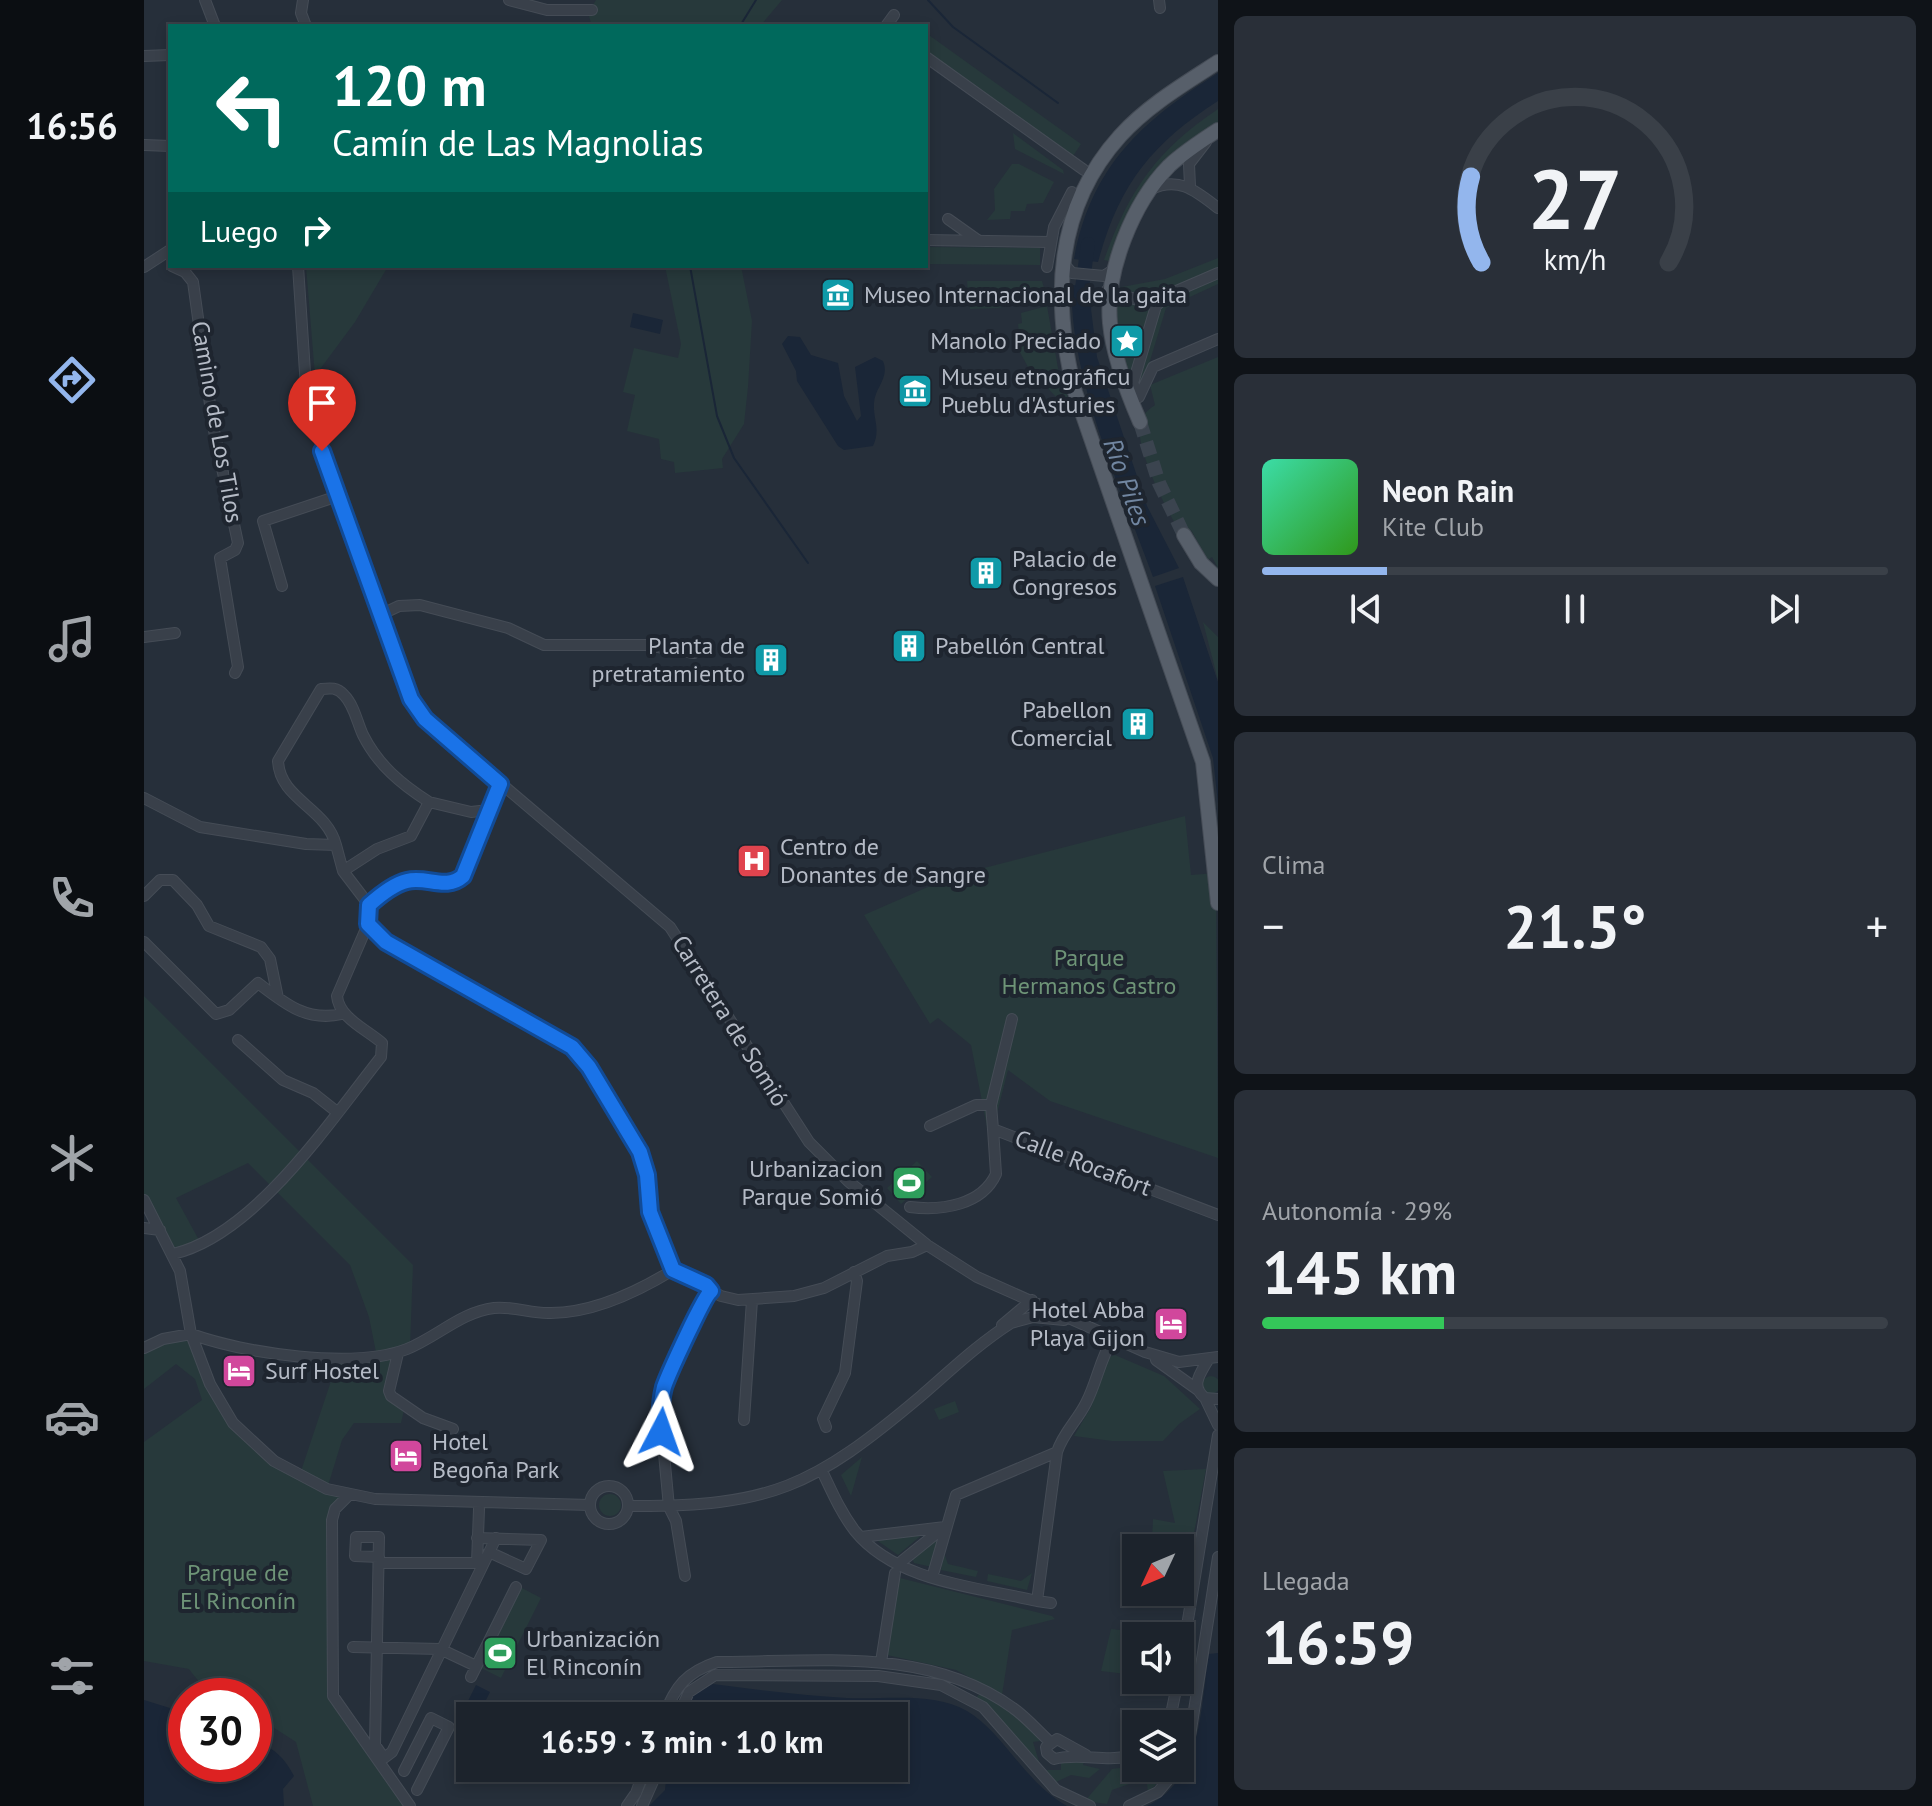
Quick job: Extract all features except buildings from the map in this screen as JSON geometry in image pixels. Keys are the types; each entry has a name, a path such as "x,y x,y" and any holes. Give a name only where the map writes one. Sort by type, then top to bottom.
{"main road":[{"path":"1218,62 1149,110 1107,153 1075,215 1060,327 1075,392 1203,762 1218,903"},
{"path":"1140,422 1111,330 1110,272 1151,189 1186,151 1218,130"},
{"path":"1184,535 1201,563 1218,579"}],"street":[{"path":"205,0 214,24"},
{"path":"303,0 301,13 305,24"},
{"path":"509,0 547,10 592,10"},
{"path":"887,24 894,15"},
{"path":"144,56 168,55"},
{"path":"928,58 1084,170"},
{"path":"1190,186 1189,164 1218,130"},
{"path":"144,145 168,146"},
{"path":"1151,189 1168,184 1190,186 1218,208"},
{"path":"1047,267 1051,242 1064,202 1072,192"},
{"path":"948,219 980,242"},
{"path":"928,240 1051,242"},
{"path":"144,267 168,251"},
{"name":"Camino de Los Tilos","path":"158,258 168,264"},
{"name":"Camino de Los Tilos","path":"176,268 185,272 193,282 213,426 238,543 235,550 220,558 238,667 235,673"},
{"name":"Carretera de Somió","path":"298,268 307,403 411,699 425,719 670,927 809,1142 848,1181 954,1265 1082,1324"},
{"path":"1065,272 1110,272"},
{"path":"1134,398 1133,383 1156,306 1167,295 1218,273"},
{"path":"1108,291 1156,306"},
{"path":"1134,398 1153,367 1218,339"},
{"path":"282,586 263,521 338,496"},
{"path":"380,615 399,606 420,605 508,628 544,645 646,645 694,653"},
{"path":"144,637 175,633"},
{"path":"313,1014 337,996 368,924 369,905 343,871 332,830 321,816 289,792 278,769 279,754 321,689 333,688 343,693 369,746 387,771 429,802 471,812 489,810"},
{"path":"369,905 410,880 456,882 463,876 500,784"},
{"path":"144,798 200,827 306,844 336,845"},
{"path":"343,871 377,849 411,836 429,802"},
{"path":"144,896 160,880 173,880 197,905 209,926 261,947 270,959 279,1000"},
{"path":"368,924 386,942 572,1047 589,1067 640,1152 647,1175 650,1212 673,1270 706,1285 711,1291 738,1300 794,1296 824,1288 887,1256 912,1252 927,1245"},
{"path":"144,942 216,1014 229,1010 271,970"},
{"path":"173,1254 200,1242 253,1210 337,1112 384,1049 382,1043 342,1014 293,1010 258,983"},
{"path":"337,996 342,1014"},
{"path":"993,1129 991,1105 1012,1019"},
{"path":"238,1040 283,1080 313,1093 337,1112"},
{"path":"930,1126 976,1105 991,1105"},
{"name":"Calle Rocafort","path":"910,1207 959,1205 979,1197 996,1174 993,1129 1218,1215"},
{"path":"144,1200 173,1254 186,1295 191,1334 219,1402 254,1445 299,1477 349,1495 375,1499 590,1505"},
{"path":"144,1228 160,1230"},
{"path":"144,1348 163,1339 191,1334 234,1347 301,1357 376,1357 398,1353 460,1319 491,1308 573,1312 598,1305 673,1270"},
{"path":"826,1427 823,1419 845,1373 857,1281 854,1272"},
{"path":"994,1285 1010,1303 1009,1320"},
{"path":"685,1576 676,1521 669,1507 660,1411 665,1385 686,1344 704,1296 711,1291"},
{"path":"744,1420 752,1300"},
{"path":"629,1506 669,1507 732,1502 769,1493 822,1471 858,1449 1032,1300"},
{"path":"1009,1320 1033,1317 1082,1324 1145,1352 1179,1362 1215,1358"},
{"path":"1037,1601 1057,1452 1063,1436 1086,1403 1102,1355 1113,1338"},
{"path":"1145,1352 1201,1394 1218,1399"},
{"path":"398,1353 389,1391 391,1396 423,1418 453,1429"},
{"path":"1215,1358 1199,1374 1201,1394 1218,1425"},
{"path":"1188,1622 1218,1435"},
{"path":"934,1571 954,1498 968,1489 1057,1452"},
{"path":"822,1471 847,1520 861,1537 898,1565 1051,1603"},
{"path":"610,1486 624,1492 629,1506 619,1521 604,1524 592,1514 590,1505 596,1491 610,1486"},
{"path":"349,1495 335,1509 332,1520 333,1696 410,1806"},
{"path":"479,1509 477,1538 480,1563"},
{"path":"861,1537 945,1527"},
{"path":"902,1561 945,1527"},
{"path":"477,1538 541,1540 526,1569 489,1552"},
{"path":"480,1563 379,1560 375,1745 384,1758 392,1752 480,1563 496,1538"},
{"path":"1194,1710 1218,1557"},
{"path":"881,1662 895,1573"},
{"path":"471,1677 516,1587"},
{"path":"353,1647 440,1649 476,1666"},
{"path":"671,1702 682,1680 695,1669 717,1662 881,1662 918,1667 968,1682 1015,1709 1049,1741"},
{"path":"684,1702 689,1692 715,1675 878,1676 941,1685 977,1702 1056,1790 1090,1806"},
{"path":"404,1771 431,1718 449,1727 417,1790"},
{"path":"1049,1741 1057,1739 1086,1755"},
{"path":"1049,1741 1047,1753 1054,1759 1086,1755 1107,1759 1122,1756"},
{"path":"1061,1757 1064,1744"},
{"path":"413,1753 431,1762"},
{"path":"627,1806 640,1782"},
{"path":"642,1806 653,1782"},
{"path":"1129,1806 1158,1792 1166,1782"}],"green space":[{"path":"596,0 782,0 762,24 591,24 588,13"},
{"path":"928,34 1081,144 1073,156 928,52"},
{"path":"1218,109 1218,126 1163,164 1113,262 1104,260 1124,213 1147,174 1178,140"},
{"path":"1013,133 1063,170 1064,174 1015,149"},
{"path":"1012,164 1019,164 1054,182 1043,203 1027,204 1025,211 1011,211 1010,219 987,220 995,210 994,189"},
{"path":"928,247 1040,248 1040,265 928,264"},
{"path":"1218,258 1218,284 1166,308 1139,397 1115,347 1116,288 1165,279"},
{"path":"306,268 387,268 355,322 315,376"},
{"path":"665,268 741,268 752,321 748,387 744,424 722,459 723,468 675,473 674,462 661,459 659,439 627,431 635,395 623,392 634,348 678,358 681,344"},
{"path":"967,281 1042,281 1046,295 968,295"},
{"path":"969,300 1029,301 998,308 970,309"},
{"path":"1047,306 1058,368 1068,398 1061,402 1029,369 1013,339 1013,334 1019,333 1021,313"},
{"path":"1218,357 1218,568 1212,557 1208,560 1191,530 1182,535 1176,525 1152,477 1139,428 1143,416 1155,405 1150,385"},
{"path":"1203,622 1218,637 1218,680"},
{"name":"Parque Hermanos Castro","path":"1185,816 1191,875 1216,873 1218,1158 1050,1101 1008,1070 993,1129 987,1127 971,1045 938,1018 930,1024 864,915 953,876"},
{"name":"Parque de El Rinconín","path":"144,996 413,1265 410,1348 398,1353 389,1391 405,1406 401,1423 354,1423 342,1440 327,1489 349,1495 335,1509 333,1696 410,1806 313,1806 296,1742 272,1727 272,1678 196,1678 189,1669 144,1661 144,1442 202,1400 195,1379 176,1364 144,1389 144,1348 191,1334 233,1423 299,1477 339,1357 376,1352 369,1317 350,1265 248,1163 176,1198 200,1242 173,1254 144,1200"},
{"name":"Urbanizacion Parque Somió","path":"917,1161 932,1177 901,1204 887,1188"},
{"path":"1115,1355 1164,1376 1200,1409 1163,1441 1112,1441 1074,1436 1091,1407 1109,1357"},
{"path":"1211,1376 1217,1379 1217,1391 1211,1394 1205,1391 1202,1385 1205,1379"},
{"path":"955,1401 959,1412 939,1420 934,1409"},
{"path":"862,1457 851,1496 841,1475"},
{"path":"1206,1469 1194,1534 1152,1534 1153,1519 1175,1523 1163,1471"},
{"path":"610,1494 618,1497 621,1505 618,1513 610,1516 602,1513 599,1505 602,1497"},
{"path":"924,1533 898,1555 875,1539"},
{"path":"936,1539 940,1540 932,1567 914,1563 912,1558"},
{"path":"944,1553 948,1564 978,1571 976,1577 941,1570"},
{"path":"1032,1573 1027,1590 987,1581 988,1574 1021,1581"},
{"path":"900,1578 1055,1619 1012,1630 1002,1695 956,1670 887,1655 895,1586"},
{"path":"520,1587 541,1598 501,1678 479,1667"},
{"path":"1111,1629 1122,1630 1122,1674 1101,1671"},
{"path":"981,1692 1016,1714 1039,1737 1040,1741 1033,1742 1040,1765 976,1698"},
{"path":"1085,1758 1083,1765 1100,1769 1089,1778 1071,1775 1054,1783 1042,1770 1061,1770 1061,1763"},
{"path":"1122,1768 1122,1782 1132,1783 1112,1790 1107,1804 1085,1801 1112,1769"},
{"path":"1147,1782 1158,1782 1148,1792"}],"water":[{"path":"1218,73 1218,101 1174,133 1141,169 1116,210 1098,262 1074,259 1093,197 1124,149 1166,109"},
{"path":"1072,285 1094,287 1091,309 1097,357 1147,506 1179,568 1153,577 1088,394 1073,320"},
{"path":"633,313 663,320 660,334 630,327"},
{"path":"788,336 800,337 811,355 838,363 844,396 857,421 861,416 855,367 875,357 883,361 885,372 874,403 877,429 873,446 844,450 838,446 797,381 796,371 782,344"},
{"path":"1183,577 1218,682 1218,803 1213,758 1155,586"},
{"path":"1218,1653 1218,1806 1147,1806 1165,1794 1176,1782 1194,1782 1194,1746 1209,1654"},
{"path":"713,1684 847,1698 924,1699 954,1705 980,1720 1038,1784 1067,1806 649,1806 665,1790 666,1782 908,1782 908,1702 690,1702 692,1695"},
{"name":"Urbanización El Rinconín","path":"476,1685 490,1692 485,1702 468,1702"},
{"path":"144,1700 168,1707 168,1782 272,1782 272,1749 294,1776 283,1789 284,1806 144,1806"}],"waterway":[{"path":"741,24 756,0"},
{"path":"928,0 953,27 1058,103"},
{"name":"Río Piles","path":"1080,303 1088,244"},
{"path":"690,268 717,416 734,458 808,563"}],"tunnel":[{"path":"1140,422 1159,483 1184,535"}],"place":[{"name":"Museo Internacional de la gaita","path":"838,295"},
{"name":"Manolo Preciado","path":"1127,341"},
{"name":"Museu etnográficu Pueblu d'Asturies","path":"915,391"},
{"name":"Palacio de Congresos","path":"986,573"},
{"name":"Pabellón Central","path":"909,646"},
{"name":"Planta de pretratamiento","path":"771,660"},
{"name":"Pabellon Comercial","path":"1138,724"},
{"name":"Centro de Donantes de Sangre","path":"754,861"},
{"name":"Urbanizacion Parque Somió","path":"909,1183"},
{"name":"Hotel Abba Playa Gijon","path":"1171,1324"},
{"name":"Surf Hostel","path":"239,1371"},
{"name":"Hotel Begoña Park","path":"406,1456"},
{"name":"Urbanización El Rinconín","path":"500,1653"}],"route":[{"path":"322,451 411,699 425,719 500,784 463,876 449,884 402,882 369,905 368,924 386,942 455,983 552,1032 572,1047 589,1067 640,1152 647,1175 650,1212 673,1270 706,1285 711,1291 704,1296 686,1344 665,1385 660,1411 661,1432"}]}
